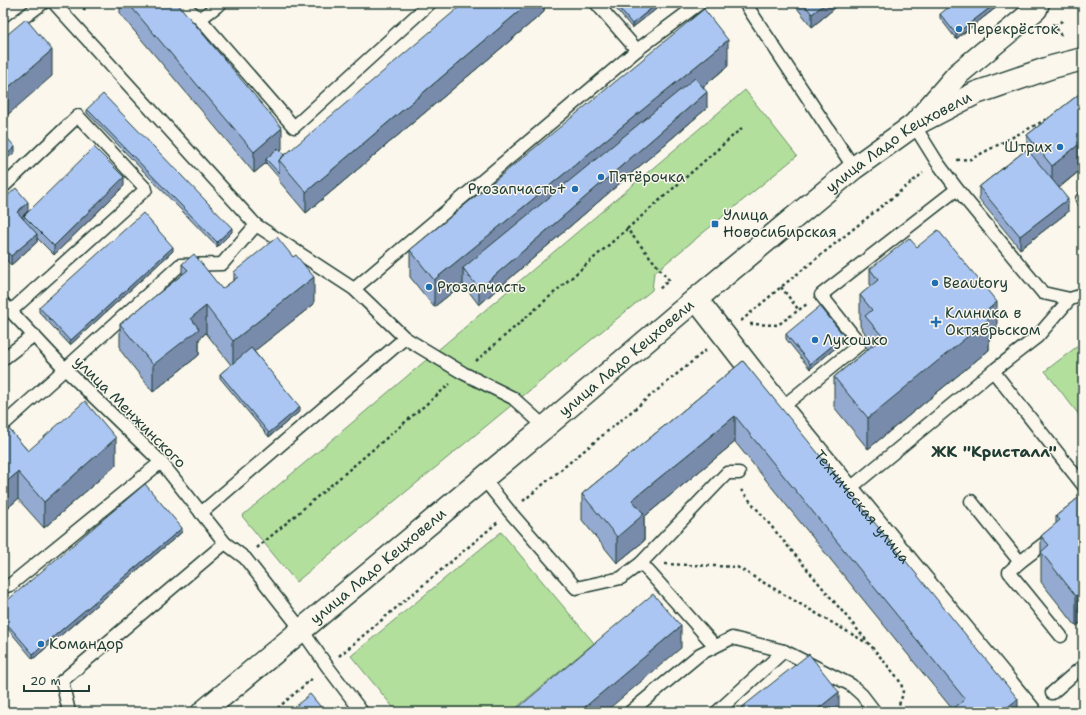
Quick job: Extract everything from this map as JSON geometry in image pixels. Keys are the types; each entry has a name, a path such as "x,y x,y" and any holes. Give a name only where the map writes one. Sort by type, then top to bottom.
{"main road":[{"path":"914,125 958,74 1036,10 1038,3"},
{"name":"улица Ладо Кецховели","path":"203,712 854,168 914,125 976,93 1052,67 1083,59"},
{"name":"Техническая улица","path":"696,299 781,408 1030,712"}],"lane":[{"path":"3,33 43,3"},
{"path":"54,3 256,225 354,290 405,338 463,373 513,398 545,427"},
{"path":"181,3 200,19 294,127 430,3"},
{"path":"200,19 221,3"},
{"path":"596,3 637,50"},
{"path":"354,290 637,50 700,3"},
{"path":"745,3 854,168"},
{"path":"3,187 78,116 146,188 7,307"},
{"path":"914,125 957,189 1043,293 1070,299 1083,295"},
{"path":"781,408 860,344 821,296 957,189"},
{"path":"3,425 66,370 180,265 222,264 256,225"},
{"path":"848,490 993,371 1037,337 1070,299"},
{"name":"улица Менжинского","path":"7,307 66,370 161,462 225,543 245,558 301,629 362,712"},
{"path":"3,359 34,335"},
{"path":"201,513 405,338"},
{"path":"993,371 1083,484"},
{"path":"3,587 10,586 161,462"},
{"path":"483,478 510,512 576,588 621,578 641,563 727,473 739,473"},
{"path":"971,501 1020,562"},
{"path":"1061,636 1008,572 1064,528"},
{"path":"69,712 62,681 225,543"},
{"path":"641,563 715,646"},
{"path":"630,712 700,654 732,638 784,651 851,686 862,695 875,712"},
{"path":"717,712 784,651"},
{"path":"1052,693 1083,666"}],"path":[{"path":"1055,26 1063,20"},
{"path":"1050,23 1055,26 1062,36"},
{"path":"938,162 971,159 1051,117"},
{"path":"245,558 463,373 743,127"},
{"path":"736,326 781,287 925,171"},
{"path":"627,229 669,280 658,290"},
{"path":"781,287 798,309"},
{"path":"750,324 778,325 798,309 821,296"},
{"path":"518,506 707,350"},
{"path":"727,473 897,677 903,687 903,697 898,712"},
{"path":"340,656 501,520"},
{"path":"641,563 738,567 870,645"},
{"path":"273,712 315,676"}],"green space":[{"path":"745,90 797,156 654,273 652,290 296,582 242,516"},
{"path":"1083,342 1083,420 1045,371"},
{"path":"501,532 594,643 511,712 397,712 351,656"}],"building":[{"path":"128,3 177,3 282,128 254,152"},
{"path":"464,3 529,3 306,192 279,160"},
{"path":"615,3 658,3 632,24"},
{"path":"803,3 826,3 812,14"},
{"name":"Перекрёсток","path":"954,3 996,3 956,34 940,14"},
{"path":"704,9 728,40 434,280 410,250"},
{"path":"26,19 52,50 3,92 3,38"},
{"path":"695,78 707,92 479,289 463,268"},
{"path":"1083,91 1083,141 1052,166 1027,135"},
{"path":"103,94 232,228 217,242 87,109"},
{"path":"3,133 15,147 3,158"},
{"path":"94,147 124,177 54,246 24,216"},
{"path":"278,148 284,155 279,160 279,173 266,159"},
{"path":"1027,149 1068,199 1020,236 979,187"},
{"path":"16,188 28,202 17,212 37,234 11,256 3,247 3,200"},
{"path":"143,213 173,247 70,341 39,307"},
{"path":"938,230 997,302 984,313 989,319 868,418 834,377 883,337 865,316 872,310 860,295 878,280 870,269 909,238 917,247"},
{"path":"277,237 293,257 296,255 314,277 233,341 206,306 191,318 199,329 153,365 120,324 188,270 182,264 194,254 222,289 238,277 234,272"},
{"name":"Лукошко","path":"820,306 844,336 810,364 786,334"},
{"path":"251,348 300,407 269,433 220,374"},
{"path":"743,361 1018,699 1001,712 953,712 952,710 965,699 735,416 632,500 644,514 617,537 582,494"},
{"path":"85,401 116,438 44,502 18,472 3,485 3,422 28,451"},
{"path":"145,484 182,528 33,654 3,619 3,604"},
{"path":"1083,494 1083,592 1082,591 1076,596 1041,552 1049,545 1041,536 1060,520 1056,516"},
{"path":"653,594 681,626 579,712 513,712"},
{"path":"809,654 839,692 814,712 736,712"},
{"path":"310,694 325,712 289,712"}],"place":[{"name":"Перекрёсток","path":"959,29"},
{"name":"Штрих","path":"1060,147"},
{"name":"Пятёрочка","path":"601,177"},
{"name":"Proзапчасть+","path":"575,189"},
{"name":"Улица Новосибирская","path":"715,224"},
{"name":"Beautory","path":"935,283"},
{"name":"Proзапчасть","path":"429,287"},
{"name":"Клиника в Октябрьском","path":"936,322"},
{"name":"Лукошко","path":"815,340"},
{"name":"Командор","path":"41,644"}],"district":[{"name":"ЖК \"Кристалл\"","path":"994,451"}]}
